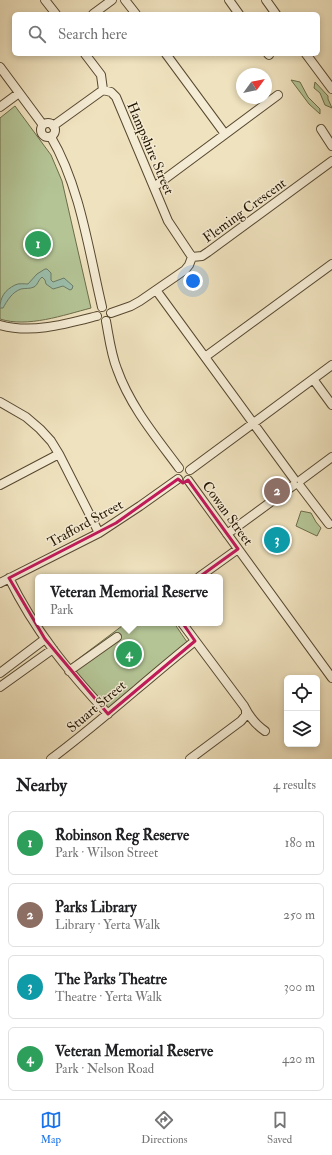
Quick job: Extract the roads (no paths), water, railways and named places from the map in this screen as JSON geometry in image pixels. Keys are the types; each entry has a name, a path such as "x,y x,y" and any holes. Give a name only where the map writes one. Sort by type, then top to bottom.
{"street":[{"path":"45,0 54,12"},
{"path":"96,12 112,0"},
{"path":"125,0 134,12"},
{"path":"229,0 238,12"},
{"path":"266,0 275,12"},
{"path":"53,126 103,90 101,75 87,56"},
{"path":"168,56 226,134"},
{"path":"307,56 332,89"},
{"path":"0,67 43,125"},
{"name":"Hampshire Street","path":"103,90 111,92 116,97 168,220 192,257"},
{"path":"0,107 19,93"},
{"path":"154,187 278,95"},
{"path":"47,123 53,126 55,132 46,138 41,134 40,129 43,125 47,123"},
{"path":"321,129 332,146"},
{"path":"51,136 66,166 76,198 102,307"},
{"name":"Fleming Crescent","path":"111,313 131,306 156,290 185,270 192,257 202,256 208,252 332,161"},
{"path":"205,357 332,264"},
{"path":"156,290 328,524"},
{"path":"102,307 107,308 111,313 109,319 106,321"},
{"path":"97,316 97,312 102,307"},
{"path":"97,316 99,320 106,321"},
{"path":"0,326 21,329 36,329 52,327 97,316"},
{"path":"106,321 116,369 128,394 137,411 179,468"},
{"path":"190,470 332,365"},
{"path":"313,379 332,405"},
{"path":"0,402 26,417 51,441 99,533"},
{"path":"0,485 59,454"},
{"path":"227,534 332,457"},
{"path":"179,468 186,467 190,470"},
{"path":"179,468 176,474 178,479 182,482 188,480 191,476 190,470"},
{"name":"Trafford Street","path":"0,583 99,533 178,479"},
{"name":"Cowan Street","path":"188,480 332,678"},
{"path":"203,574 238,549"},
{"path":"9,578 21,602 35,624"},
{"path":"37,626 69,671 108,714"},
{"path":"184,626 254,722 265,731"},
{"path":"69,671 110,646 117,637"},
{"path":"0,673 45,639"},
{"name":"Stuart Street","path":"54,758 195,641"},
{"path":"0,688 53,649"},
{"path":"190,759 241,721 246,715 246,711"}],"place":[{"name":"Robinson Reg Reserve","path":"38,244"},
{"name":"Parks Library","path":"277,491"},
{"name":"The Parks Theatre","path":"277,540"},
{"name":"Veteran Memorial Reserve","path":"129,654"}]}
